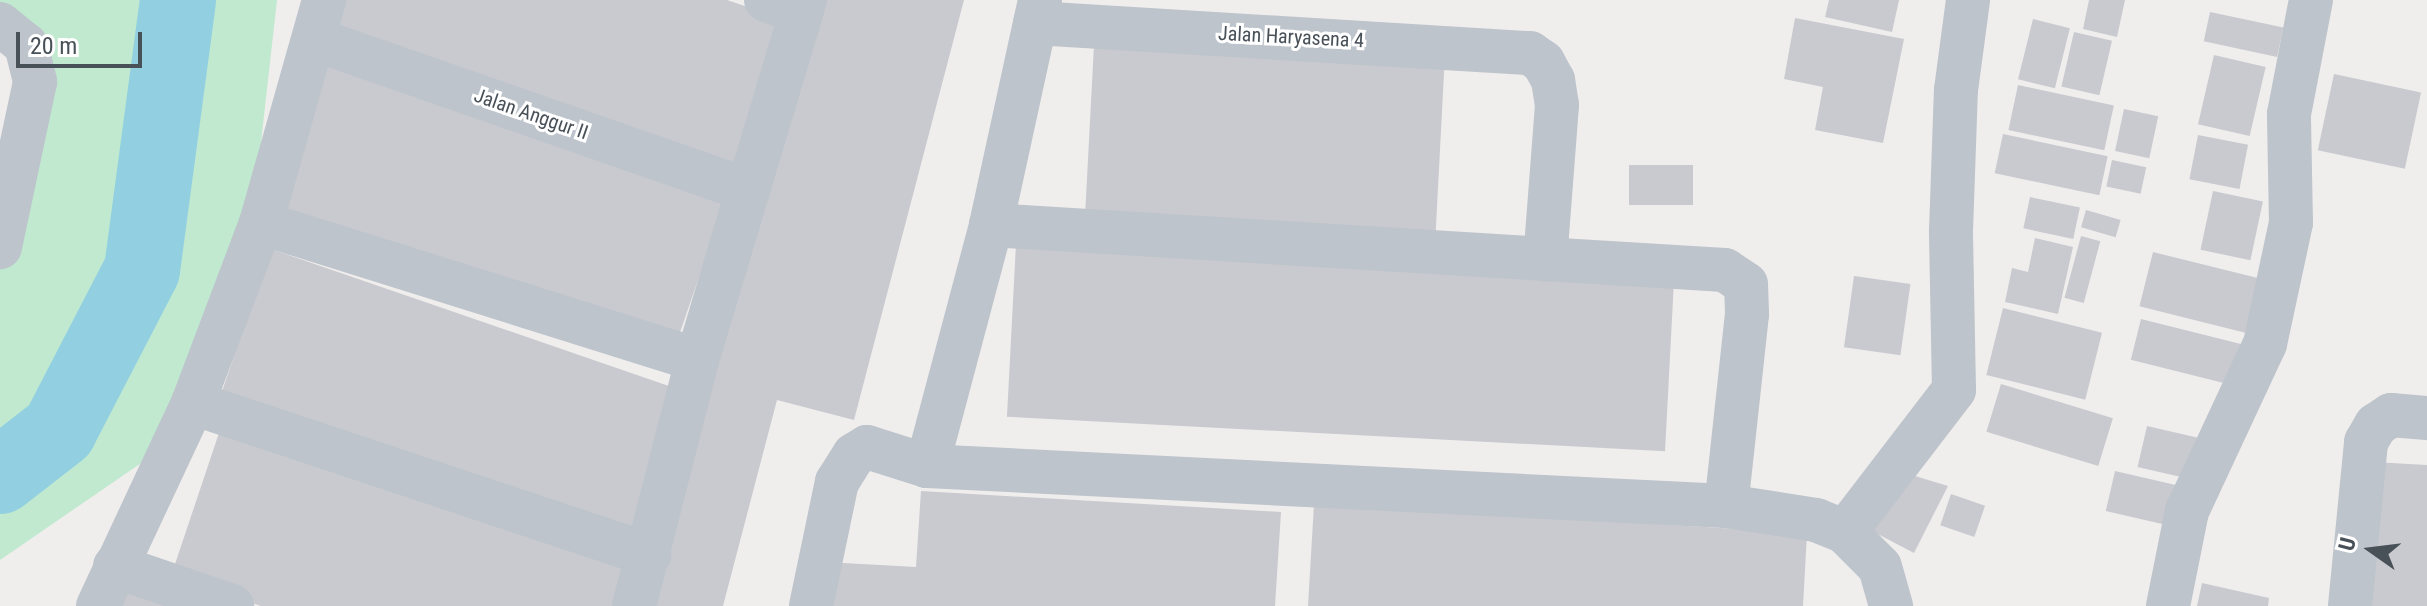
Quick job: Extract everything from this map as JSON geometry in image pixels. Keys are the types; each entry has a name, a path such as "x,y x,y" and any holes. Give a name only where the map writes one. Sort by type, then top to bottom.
{"street":[{"path":"1845,532 1954,390 1955,122 1968,0"},
{"path":"2168,606 2187,511 2265,344 2291,223 2289,114 2311,0"},
{"path":"634,606 697,360 748,190 791,4"},
{"path":"927,466 991,225 1037,12"},
{"name":"Jalan Haryasena 4","path":"1037,12 1516,49 1543,62 1557,105 1545,260"},
{"path":"98,606 193,403 261,223 319,20"},
{"name":"Jalan Anggur II","path":"319,20 748,190"},
{"path":"0,24 26,45 35,82 1,242"},
{"path":"261,223 697,360"},
{"path":"991,225 1725,270 1746,284 1726,506"},
{"path":"193,403 649,555"},
{"path":"2350,606 2366,442 2376,425 2391,415 2427,418"},
{"path":"811,606 832,498 854,455 867,447 927,466 1726,506 1816,520 1845,532 1880,567 1891,606"},
{"path":"115,566 232,606"}],"green space":[{"path":"0,0 277,0 253,214 150,457 0,560 0,246 31,109 0,24"}],"building":[{"path":"333,0 727,0 783,19 733,167 323,29"},
{"path":"813,0 964,0 854,420 777,400 723,606 653,606"},
{"path":"1829,0 1899,0 1892,32 1825,17"},
{"path":"2089,0 2125,0 2117,37 2083,29"},
{"path":"2210,12 2283,28 2277,57 2204,41"},
{"path":"1795,18 1904,39 1883,143 1815,130 1823,87 1784,79"},
{"path":"2033,19 2070,28 2055,88 2018,79"},
{"path":"2074,32 2112,41 2099,95 2061,87"},
{"path":"1094,45 1445,63 1435,238 1085,220"},
{"path":"2214,55 2266,67 2250,136 2198,124"},
{"path":"319,57 727,197 675,346 268,205"},
{"path":"2334,74 2421,93 2405,169 2318,150"},
{"path":"2018,85 2114,105 2104,150 2008,130"},
{"path":"2124,109 2158,116 2149,158 2115,151"},
{"path":"2003,134 2108,156 2099,195 1995,173"},
{"path":"2198,135 2248,145 2239,189 2189,179"},
{"path":"2112,160 2146,167 2141,194 2106,186"},
{"path":"1629,165 1693,165 1693,205 1629,205"},
{"path":"2213,191 2263,202 2250,260 2201,250"},
{"path":"2030,197 2080,208 2073,239 2023,228"},
{"path":"2086,210 2121,220 2116,237 2081,227"},
{"path":"2081,236 2100,241 2084,303 2064,298"},
{"path":"2035,238 2073,247 2058,314 2005,302 2012,268 2028,272"},
{"path":"1016,244 1674,278 1665,451 1007,417"},
{"path":"271,249 680,390 629,538 220,397"},
{"path":"2153,252 2259,278 2245,333 2139,306"},
{"path":"1854,276 1910,284 1900,355 1844,347"},
{"path":"2003,308 2102,333 2085,400 1986,375"},
{"path":"2141,319 2246,345 2236,386 2131,360"},
{"path":"2001,384 2113,418 2098,466 1986,432"},
{"path":"2147,426 2204,439 2194,480 2138,467"},
{"path":"221,427 631,566 617,606 261,606 171,576"},
{"path":"2373,462 2427,465 2427,606 2364,606"},
{"path":"2115,471 2181,486 2172,526 2106,511"},
{"path":"1915,476 1948,486 1914,553 1872,531"},
{"path":"921,491 1281,512 1275,606 822,606 825,562 916,567"},
{"path":"1951,494 1985,506 1974,537 1940,525"},
{"path":"1314,504 1807,533 1803,606 1308,606"},
{"path":"2202,583 2269,598 2268,606 2197,606"},
{"path":"124,591 166,606 119,606"}],"waterway":[{"path":"0,476 59,430 142,270 178,0"}]}
